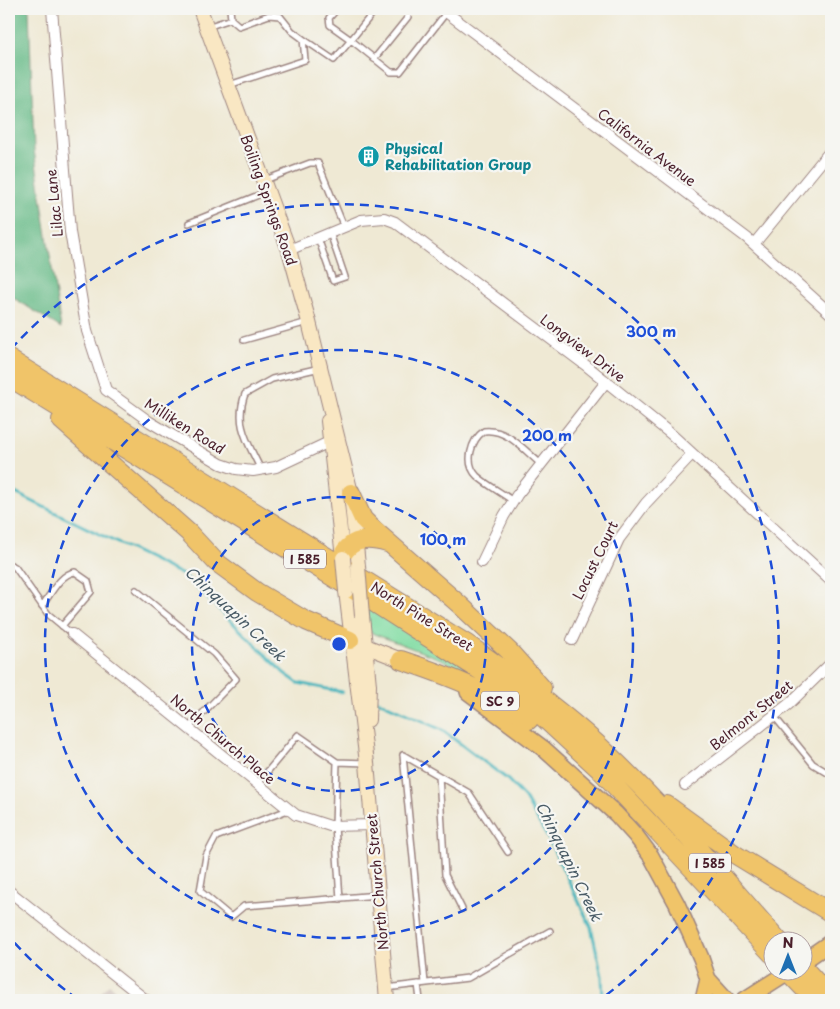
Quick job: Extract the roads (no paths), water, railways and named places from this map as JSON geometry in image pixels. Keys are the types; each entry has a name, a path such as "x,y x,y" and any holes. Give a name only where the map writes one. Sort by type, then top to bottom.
{"highway":[{"name":"North Pine Street","path":"9,359 467,644 540,696 574,724 642,788 763,932"},
{"name":"North Pine Street","path":"9,377 493,678 535,710 588,760 762,933"},
{"path":"9,377 76,431 124,478 189,533 216,562 273,602 306,621 358,643"},
{"name":"SC 9","path":"351,494 363,519 387,543 460,605 509,651 574,724"},
{"path":"343,556 349,545 356,541 366,539 387,543"},
{"name":"SC 9","path":"396,658 445,675 513,708 565,748 588,760"},
{"path":"642,788 736,855 831,913"},
{"path":"801,982 819,995"},
{"path":"811,982 819,995"}],"main road":[{"name":"Boiling Springs Road","path":"200,9 288,250 309,322 334,441 346,591"},
{"name":"Boiling Springs Road","path":"334,441 351,494 359,585"},
{"name":"North Church Street","path":"359,585 362,616 358,643 386,994"},
{"name":"North Church Street","path":"346,591 347,611 368,677 367,763"},
{"name":"SC 9","path":"358,643 396,658"},
{"path":"368,677 379,664 396,658 469,692 544,749 616,814 651,856 676,904 701,958 708,979 727,1000"},
{"path":"812,955 831,942"},
{"path":"703,1000 708,979"},
{"path":"744,1000 772,982"}],"street":[{"name":"Lilac Lane","path":"52,9 71,240 87,331 106,390"},
{"name":"California Avenue","path":"444,10 754,244 831,314"},
{"path":"754,244 831,150"},
{"name":"Longview Drive","path":"288,250 373,217 395,222 606,382 692,454 831,581"},
{"path":"482,562 513,501 606,382"},
{"name":"Milliken Road","path":"106,390 150,422 220,464 236,469 261,471 276,467 334,441"},
{"name":"Locust Court","path":"572,640 619,539 628,524 692,454"},
{"name":"North Church Place","path":"72,634 289,810 312,822 335,826 373,825"},
{"name":"Belmont Street","path":"685,785 774,716 831,663"},
{"path":"9,891 146,1000"}],"lane":[{"path":"230,9 231,19 239,26 269,15 280,16"},
{"path":"280,9 280,16 292,31 334,60 376,9"},
{"path":"337,9 329,18 330,25 391,72 400,72 444,10"},
{"path":"374,59 408,17 408,10 406,9"},
{"path":"207,27 231,19"},
{"path":"228,85 304,60 303,39"},
{"path":"189,223 310,163 318,164 344,227"},
{"path":"318,237 333,281 346,277 330,233"},
{"path":"244,340 309,322"},
{"path":"261,471 241,428 240,409 245,394 272,380 320,368"},
{"path":"513,501 477,476 472,470 470,456 472,444 476,436 484,431 499,432 507,436 541,465"},
{"path":"9,564 15,568 48,614 72,634"},
{"path":"42,606 70,573 76,572 88,581 91,592 62,626"},
{"path":"136,590 214,654 236,679 189,727"},
{"path":"774,716 813,764 828,773"},
{"path":"257,784 298,735 337,762 367,763"},
{"path":"425,983 402,755 469,793 508,852"},
{"path":"337,762 335,826 340,899"},
{"path":"439,776 444,875 462,909"},
{"path":"289,810 216,838 206,856 200,891 231,917 244,906 378,895"},
{"path":"386,994 418,984 468,978 550,931"},
{"path":"418,984 420,1000"}],"waterway":[{"name":"Chinquapin Creek","path":"9,490 185,576 284,673 298,683 342,692"},
{"name":"Chinquapin Creek","path":"372,698 442,730 507,779 525,798 549,840 591,927 602,976 603,1000"}],"place":[{"name":"Physical Rehabilitation Group","path":"369,156"}]}
